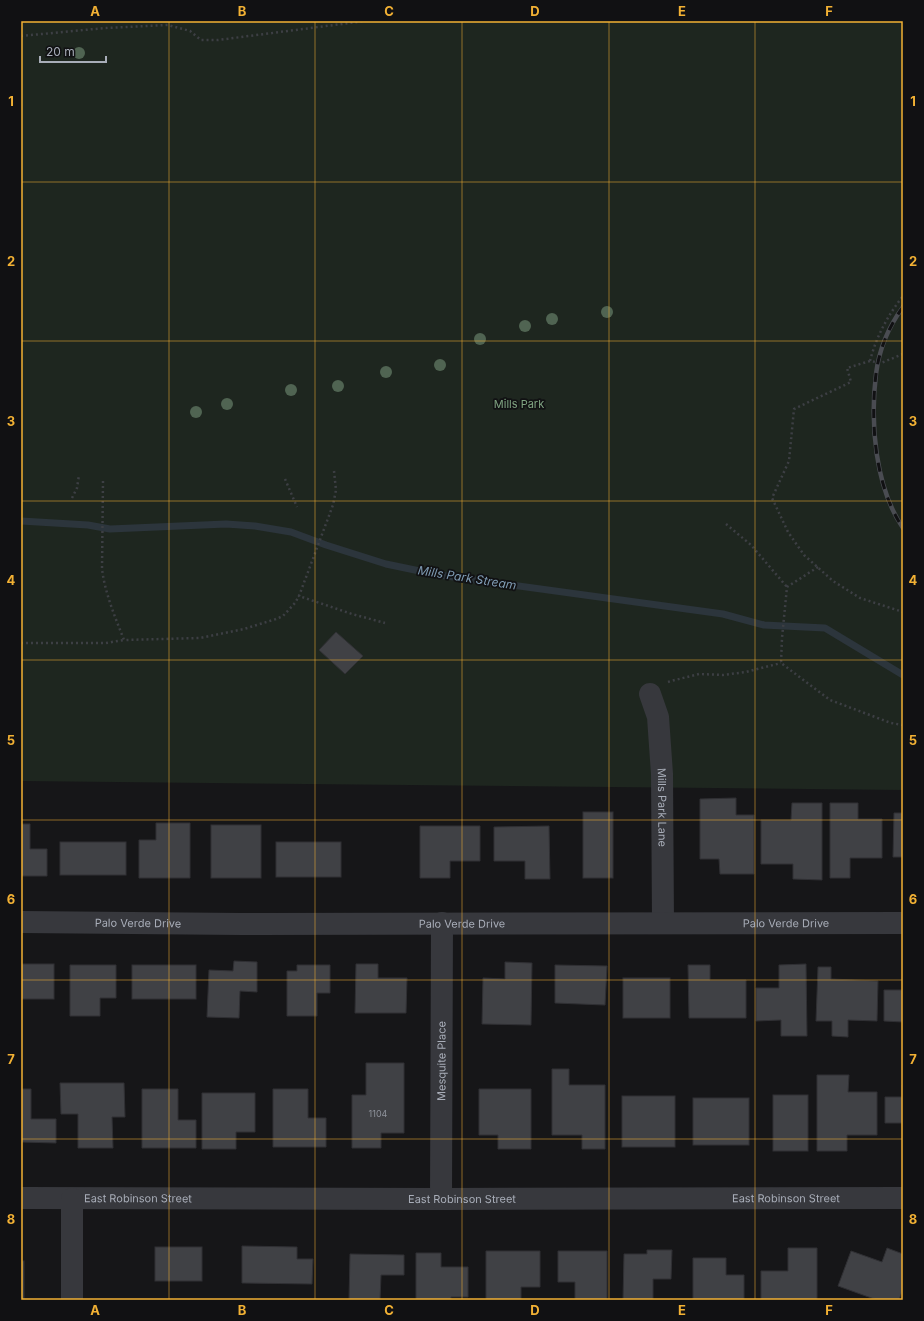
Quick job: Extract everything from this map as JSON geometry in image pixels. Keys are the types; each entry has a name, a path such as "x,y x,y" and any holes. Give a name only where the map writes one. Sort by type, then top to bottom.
{"street":[{"name":"Mills Park Lane","path":"650,694 658,717 662,767 663,923"},
{"name":"Palo Verde Drive","path":"21,922 442,924 903,923"},
{"name":"Mesquite Place","path":"441,1199 442,924"},
{"name":"East Robinson Street","path":"21,1198 903,1198"},
{"path":"72,1198 72,1300"}],"path":[{"path":"21,36 105,28 168,25 190,31 201,40 218,40 365,21"},
{"path":"870,361 872,352 881,331 894,308 903,296"},
{"path":"903,354 881,363 870,361 847,368 851,382 794,409 789,461 772,498 788,532 804,555 834,581 860,598 903,612"},
{"path":"21,643 106,643 124,640 200,638 244,629 283,616 295,603 299,596 323,531 336,490 334,471"},
{"path":"72,498 78,488 80,475"},
{"path":"285,479 297,507"},
{"path":"103,481 103,579 124,640"},
{"path":"726,524 751,545 787,587 781,663"},
{"path":"787,587 818,567"},
{"path":"299,596 352,614 385,623"},
{"path":"650,694 671,681 699,674 723,675 746,672 781,663"},
{"path":"781,663 830,700 892,723 903,725"}],"green space":[{"name":"Mills Park","path":"21,21 903,21 903,790 21,781"}],"building":[{"path":"336,632 363,656 345,674 319,650"},
{"path":"736,798 736,815 754,815 754,874 720,874 719,859 700,859 700,799"},
{"path":"792,803 822,803 822,880 793,879 793,864 761,864 761,820 791,820"},
{"path":"830,803 858,803 858,819 882,819 882,858 850,858 850,878 830,878"},
{"path":"583,812 613,812 613,878 583,878"},
{"path":"894,813 903,813 903,857 893,857"},
{"path":"156,823 190,823 190,878 139,878 139,840 156,840"},
{"path":"21,824 30,824 30,849 47,849 47,876 21,876"},
{"path":"211,825 261,825 261,878 211,878"},
{"path":"420,826 480,826 480,861 450,861 450,878 420,878"},
{"path":"549,826 550,879 525,879 525,861 494,861 494,827"},
{"path":"60,842 126,842 126,875 60,875"},
{"path":"276,842 341,842 341,877 276,877"},
{"path":"234,961 257,962 257,992 240,991 239,1018 207,1017 209,970 233,971"},
{"path":"505,962 532,963 531,1025 482,1024 483,978 505,979"},
{"path":"21,964 54,964 54,999 21,999"},
{"path":"356,964 378,964 378,978 407,978 406,1013 355,1013"},
{"path":"806,964 807,1036 781,1036 781,1020 756,1021 756,988 779,988 779,965"},
{"path":"70,965 116,965 116,998 100,998 100,1016 70,1016"},
{"path":"132,965 196,965 196,999 132,999"},
{"path":"297,965 330,965 330,993 317,993 317,1016 287,1016 287,971 297,971"},
{"path":"555,965 607,966 605,1005 555,1003"},
{"path":"688,965 710,965 710,980 746,980 746,1018 689,1018"},
{"path":"818,967 831,967 831,979 878,981 877,1021 848,1020 848,1037 832,1036 832,1021 816,1021"},
{"path":"623,978 670,978 670,1018 623,1018"},
{"path":"884,990 903,990 903,1022 884,1021"},
{"path":"366,1063 404,1063 404,1133 381,1133 381,1148 352,1148 352,1095 366,1095"},
{"path":"552,1069 569,1069 569,1085 605,1085 605,1149 582,1149 582,1135 552,1135"},
{"path":"817,1075 849,1075 848,1092 877,1092 877,1135 847,1135 847,1151 817,1151"},
{"path":"60,1083 124,1083 125,1117 112,1117 113,1148 78,1148 78,1114 61,1114"},
{"path":"902,1085 903,1148 902,1123 885,1123 885,1097 902,1097"},
{"path":"21,1089 31,1089 31,1119 56,1119 56,1143 21,1142"},
{"path":"142,1089 178,1089 178,1120 196,1120 196,1148 142,1148"},
{"path":"273,1089 308,1089 308,1118 326,1118 326,1147 273,1147"},
{"path":"479,1089 531,1089 531,1149 498,1149 498,1135 479,1135"},
{"path":"202,1093 255,1093 255,1132 236,1132 236,1149 202,1149"},
{"path":"773,1095 808,1095 808,1151 773,1151"},
{"path":"622,1096 675,1096 675,1147 622,1147"},
{"path":"693,1098 749,1098 749,1145 693,1145"},
{"path":"242,1246 297,1247 297,1259 313,1259 312,1284 242,1283"},
{"path":"155,1247 202,1247 202,1281 155,1281"},
{"path":"788,1248 817,1248 817,1300 761,1300 761,1271 788,1271"},
{"path":"887,1248 903,1254 903,1289 899,1300 877,1300 838,1286 851,1251 882,1262"},
{"path":"647,1250 672,1250 671,1279 653,1279 653,1300 623,1300 624,1254 647,1254"},
{"path":"486,1251 540,1251 540,1287 521,1287 521,1300 486,1300"},
{"path":"558,1251 607,1251 607,1300 575,1300 575,1282 558,1282"},
{"path":"416,1253 441,1253 441,1267 468,1267 468,1297 451,1297 451,1300 416,1300"},
{"path":"350,1254 404,1255 404,1275 381,1275 380,1300 349,1300"},
{"path":"693,1258 726,1258 726,1275 744,1275 744,1300 693,1300"},
{"path":"21,1261 24,1261 24,1300 21,1300"}],"waterway":[{"name":"Mills Park Stream","path":"21,521 88,525 110,529 226,524 255,526 291,532 386,564 439,575 723,614 764,625 825,628 903,675"}],"railway":[{"path":"903,307 893,322 882,347 877,365 874,393 875,433 881,474 886,494 903,528"}]}
